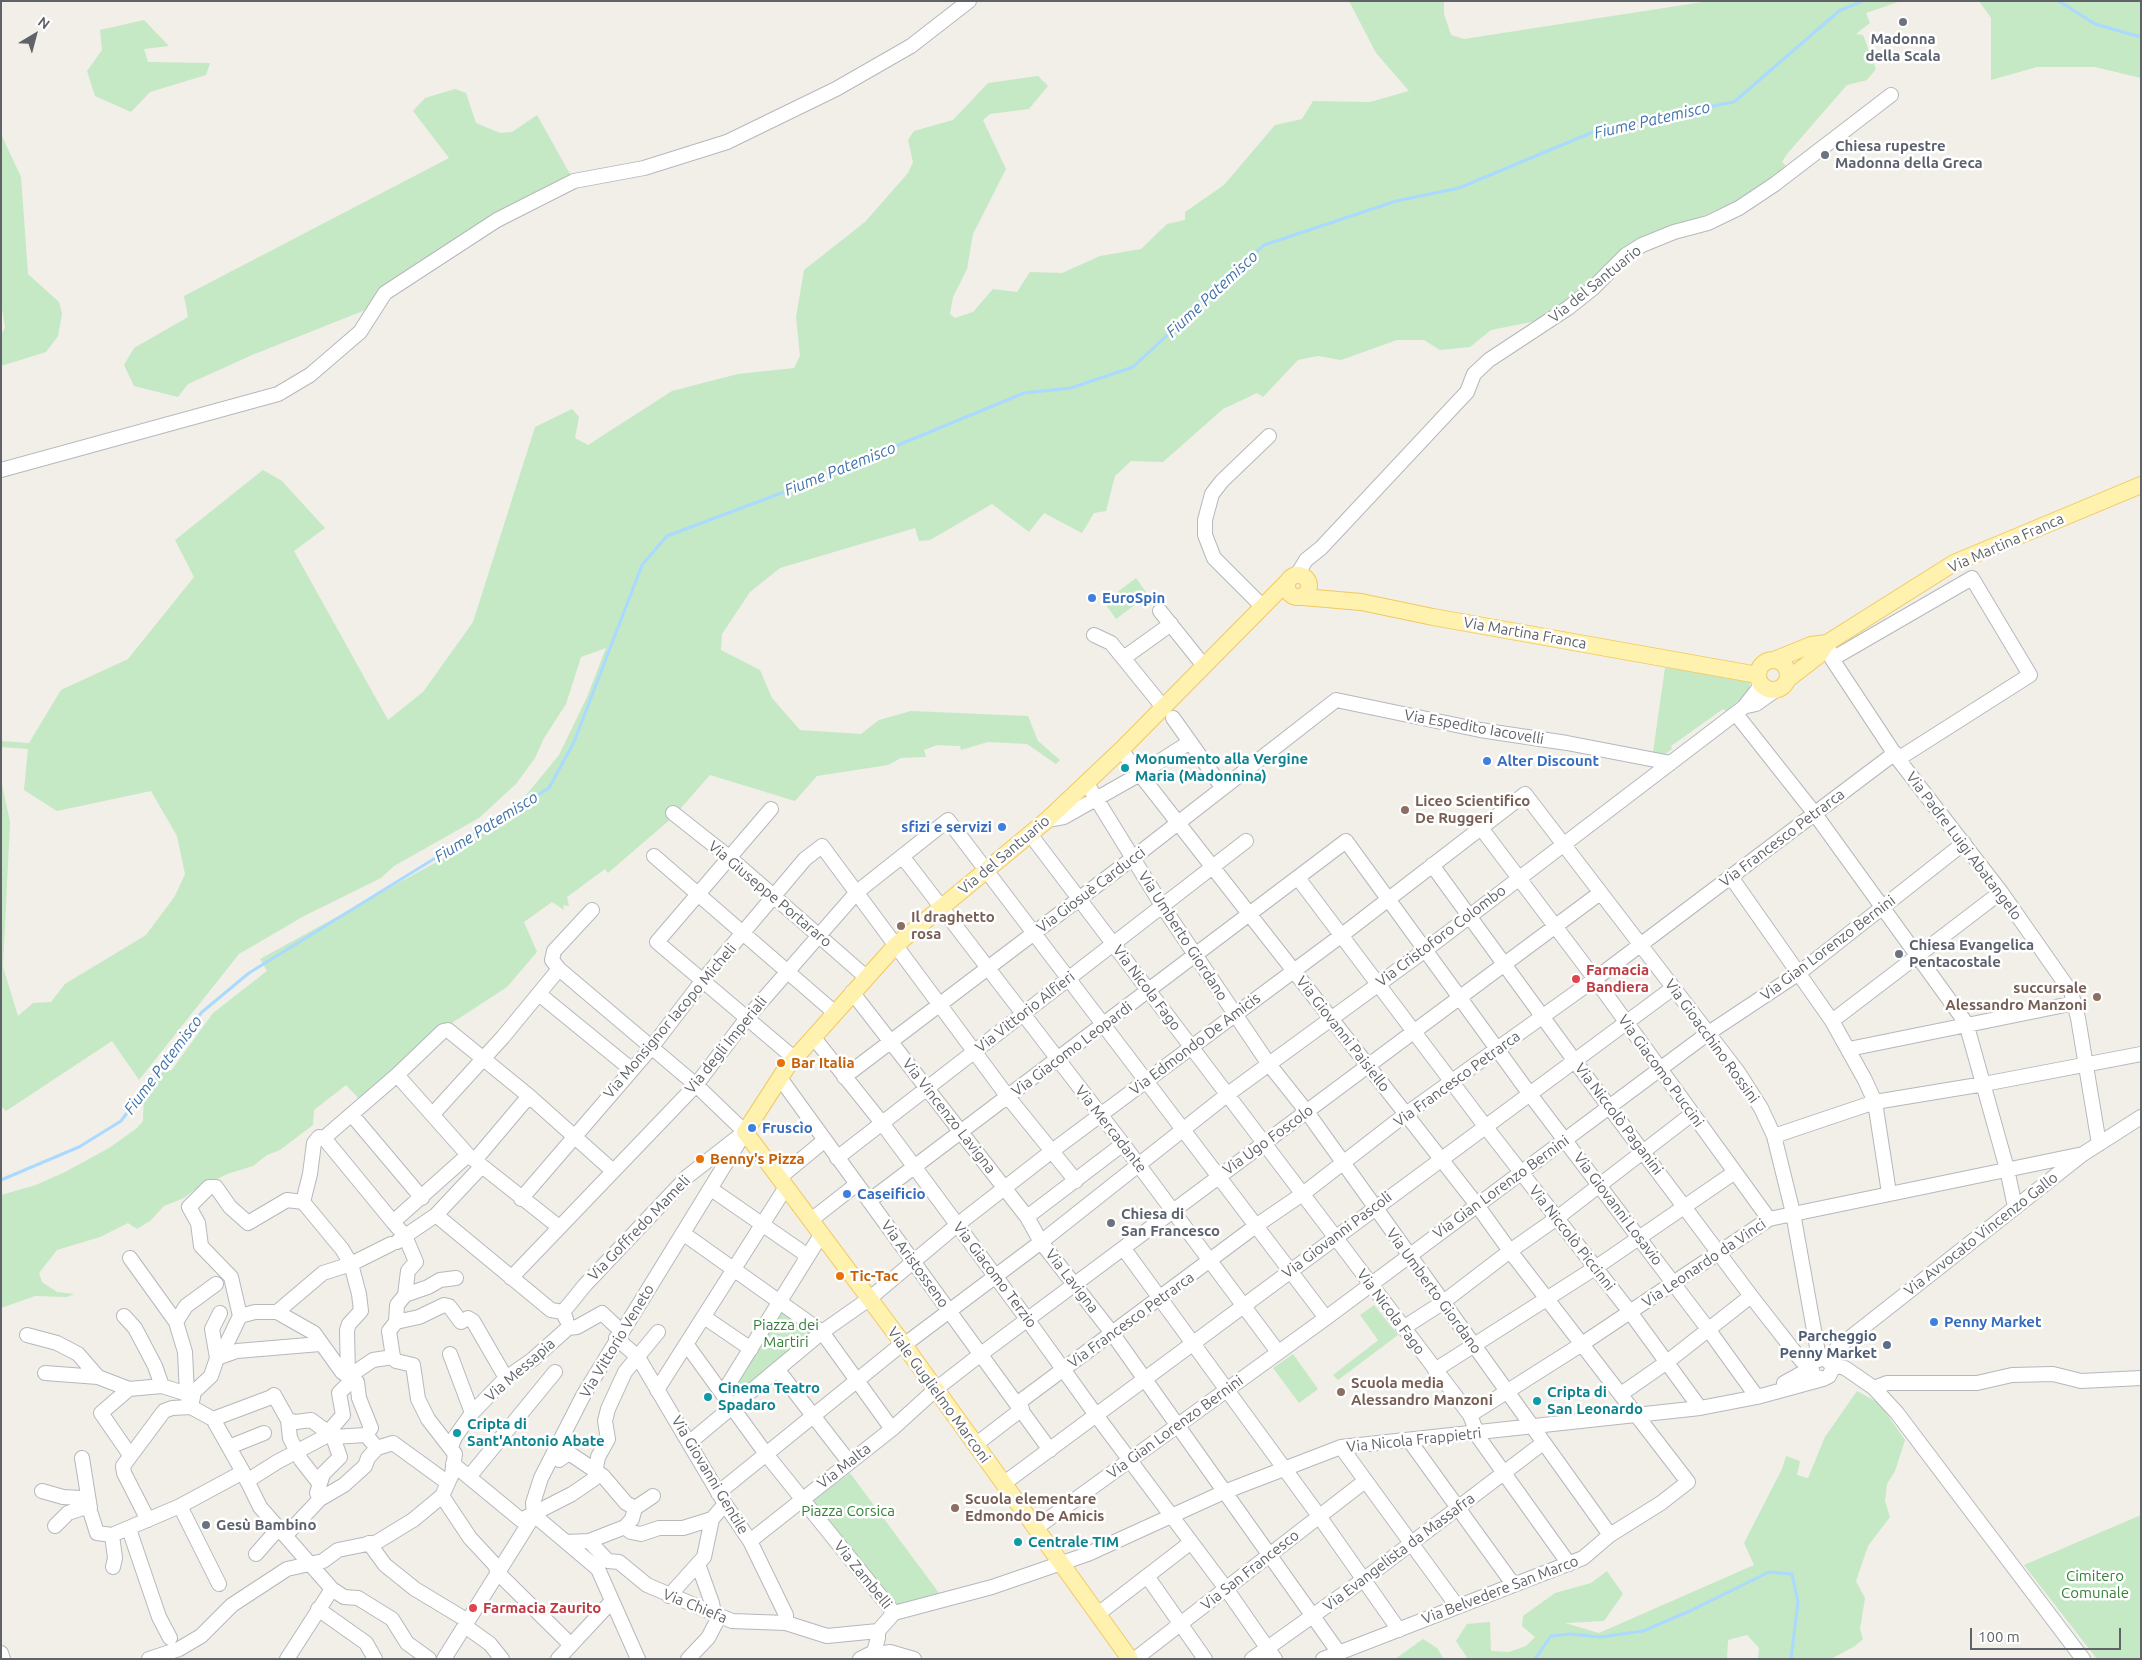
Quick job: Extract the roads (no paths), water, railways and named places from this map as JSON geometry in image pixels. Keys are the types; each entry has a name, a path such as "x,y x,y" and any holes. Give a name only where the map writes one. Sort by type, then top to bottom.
{"main road":[{"name":"Via Martina Franca","path":"1782,684 1818,656 1830,651 1954,563 2141,485"},
{"name":"Via del Santuario","path":"745,1132 794,1058 814,1038 852,992 896,946 1047,820 1121,750 1168,712 1204,666 1262,606 1299,586"},
{"name":"Via del Santuario","path":"1237,632 1274,608 1299,586"},
{"name":"Via Martina Franca","path":"1299,586 1340,599 1433,617 1711,665 1765,669 1811,645 1830,651"},
{"path":"1785,667 1782,684 1764,687 1765,669 1785,667"},
{"name":"Viale Guglielmo Marconi","path":"745,1132 904,1345 1130,1659"}],"street":[{"path":"1,470 278,394 310,375 360,332 385,293 497,220 574,181 644,168 727,142 836,89 911,46 969,1"},
{"name":"Via del Santuario","path":"1299,586 1321,548 1467,392 1474,374 1489,360 1568,308 1592,289 1626,255 1642,245 1674,232 1708,222 1739,208 1775,184 1891,95"},
{"path":"1262,606 1214,558 1205,535 1205,520 1212,494 1222,481 1269,436"},
{"name":"Via Francesco Petrarca","path":"975,1445 1064,1369 1257,1225 1304,1193 1406,1114 1595,979 1815,814 1896,756 2030,674 1972,578 1830,651"},
{"path":"1160,610 1204,666"},
{"path":"1125,657 1171,624"},
{"path":"1094,635 1111,643 1125,657 1168,712 1222,788"},
{"name":"Via Padre Luigi Abatangelo","path":"1830,651 1896,756 2001,892 2071,992 2075,1002 2099,1144"},
{"name":"Via Cristoforo Colombo","path":"712,1519 722,1498 766,1454 857,1380 902,1344 904,1345 1041,1242 1228,1094 1564,845 1740,710 1759,688 1765,669"},
{"name":"Via Cristoforo Colombo","path":"1740,710 1756,704 1782,684"},
{"name":"Via Espedito Iacovelli","path":"1336,700 1480,730 1567,743 1671,763"},
{"name":"Via Giosuè Carducci","path":"844,1077 940,1006 1336,700"},
{"path":"1740,710 1966,1024 2007,1169 2015,1207"},
{"path":"1047,820 1064,818 1140,774 1190,742"},
{"name":"Via Giovanni Paisiello","path":"1121,750 1179,821 1477,1205 1510,1251 1688,1482"},
{"name":"Via Umberto Giordano","path":"1086,782 1163,907 1268,1064 1307,1112 1542,1443 1610,1535"},
{"name":"Via Gioacchino Rossini","path":"1525,794 1743,1079 1761,1108 1774,1136 1793,1213 1824,1368"},
{"name":"Via Edmondo De Amicis","path":"690,1442 822,1332 869,1299 957,1225 1052,1151 1294,969 1342,936 1525,794"},
{"path":"771,809 657,942 794,1058"},
{"name":"Via Giuseppe Portararo","path":"673,813 730,858 866,977"},
{"name":"Via degli Imperiali","path":"511,1278 696,1084 748,1018 857,892 948,820 987,870"},
{"name":"Via Giacomo Puccini","path":"1481,828 1557,927 1769,1219"},
{"name":"Via Nicola Fago","path":"1030,834 1304,1193 1334,1238 1470,1415 1478,1432 1504,1474 1568,1564"},
{"name":"Via Vittorio Alfieri","path":"837,1158 1246,841"},
{"name":"Via Giacomo Leopardi","path":"869,1201 1346,841"},
{"name":"Via Giovanni Losavio","path":"1346,841 1529,1093 1601,1186 1757,1397"},
{"name":"Via Gian Lorenzo Bernini","path":"1036,1528 1326,1318 1408,1255 1707,1034 1799,973 1883,909 1964,843"},
{"name":"Via Monsignor Iacopo Micheli","path":"521,1199 651,1048 704,980 805,860 822,846 857,892"},
{"path":"654,856 834,1012"},
{"name":"Via Mercadante","path":"902,856 940,908 1123,1144 1278,1352"},
{"name":"Via Niccolò Paganini","path":"1432,865 1544,1016 1574,1060 1751,1296 1801,1360 1824,1368"},
{"path":"987,870 1032,934 1185,1129 1326,1318"},
{"path":"1731,877 1832,1021 1849,1049 1875,1102 1889,1193"},
{"name":"Via Niccolò Piccinni","path":"1298,878 1484,1126 1630,1312 1700,1408"},
{"path":"857,892 1008,1097 1076,1181"},
{"path":"1832,1021 2001,892"},
{"name":"Via Ugo Foscolo","path":"936,1389 1074,1284 1174,1212 1264,1142 1307,1112 1412,1031 1460,999 1600,893"},
{"path":"592,910 554,950 552,960 559,970 696,1084 745,1132"},
{"path":"433,1114 484,1058 559,970"},
{"name":"Via Giovanni Pascoli","path":"1003,1484 1290,1269 1673,988"},
{"name":"Via Vincenzo Lavigna","path":"852,992 1005,1188 1041,1242"},
{"path":"539,994 632,1070"},
{"path":"1849,1049 2075,1002"},
{"path":"324,1138 397,1075 443,1031 448,1030 529,1096 613,1171"},
{"name":"Via Giacomo Terzio","path":"814,1038 882,1124 1028,1319 1096,1415 1227,1590 1272,1654"},
{"path":"1774,1136 1875,1102 1984,1084 2141,1054"},
{"path":"397,1075 475,1160 521,1199 559,1227"},
{"name":"Via Aristosseno","path":"780,1078 1020,1406 1050,1450"},
{"path":"277,1312 323,1273 351,1264 396,1241 436,1215 475,1160 529,1096"},
{"path":"1403,1328 1442,1303 1510,1251 1601,1186 1692,1114"},
{"path":"352,1115 422,1198"},
{"name":"Via Avvocato Vincenzo Gallo","path":"1824,1368 1837,1348 2015,1207 2083,1154 2141,1117"},
{"name":"Via Vittorio Veneto","path":"444,1659 534,1515 533,1503 541,1478 584,1394 618,1334 684,1234 745,1132"},
{"name":"Via Goffredo Mameli","path":"563,1312 585,1285 688,1176 745,1132"},
{"path":"303,1202 310,1174 314,1143 318,1137 324,1138 393,1222 396,1241 416,1262 408,1271 405,1295 397,1305 396,1322"},
{"path":"657,1390 687,1345 761,1224 782,1182 825,1140"},
{"path":"1026,1217 1123,1144"},
{"name":"Via Leonardo da Vinci","path":"1470,1415 1720,1254 1769,1219 2083,1154"},
{"path":"393,1222 422,1198 475,1160"},
{"path":"1435,1370 1595,1268 1735,1172"},
{"path":"811,1220 857,1184"},
{"path":"148,1520 124,1473 123,1466 164,1411 189,1400 194,1392 211,1376 216,1358 227,1343 240,1316 231,1277 202,1246 198,1223 189,1207 209,1187 216,1187 230,1206 248,1223 287,1200 303,1202 326,1228 351,1264 360,1294 361,1311 349,1324 349,1383 339,1393 343,1415 330,1430 340,1457 323,1474 319,1482 317,1493 320,1499"},
{"path":"711,1189 808,1256"},
{"path":"436,1215 551,1310 563,1312 568,1328"},
{"path":"684,1234 822,1332 892,1429"},
{"path":"723,1393 822,1235"},
{"name":"Via Lavigna","path":"1041,1242 1112,1333 1179,1425 1224,1492 1339,1653"},
{"path":"1124,1249 1319,1516 1399,1630"},
{"path":"130,1258 176,1322 185,1352 189,1400"},
{"path":"405,1295 428,1287 440,1280 456,1278"},
{"path":"176,1322 186,1306 216,1284"},
{"path":"1621,1394 1667,1362 1751,1296"},
{"path":"399,1360 389,1330 396,1322 419,1317 444,1305 450,1306 461,1322 468,1318 473,1321 506,1378"},
{"path":"240,1316 254,1312 277,1312 314,1332 320,1344 348,1377 357,1382 359,1398 371,1428 366,1435"},
{"path":"216,1358 212,1329 220,1313"},
{"name":"Via Messapia","path":"451,1447 455,1437 472,1413 506,1378 532,1360 568,1328 577,1327 602,1313 618,1334"},
{"path":"124,1316 135,1328 155,1366 162,1386"},
{"path":"704,1317 751,1349"},
{"path":"453,1464 522,1520 572,1494 594,1479 598,1457 608,1439 605,1421 608,1410 625,1372 658,1332"},
{"name":"Via Giovanni Gentile","path":"618,1334 638,1357 722,1498 750,1541 786,1616 786,1623"},
{"path":"27,1335 56,1343 78,1354 98,1377"},
{"path":"216,1358 237,1351 320,1344"},
{"name":"Via Zambelli","path":"687,1345 766,1454 894,1613"},
{"path":"450,1354 472,1413"},
{"path":"149,1659 179,1650 201,1636 242,1598 287,1569 323,1560 338,1550 377,1542 413,1520 445,1489 455,1454 428,1419 418,1399 413,1365 399,1360 372,1360 348,1377"},
{"path":"1824,1368 1845,1368 1874,1388 1896,1413 2083,1659"},
{"name":"Via Nicola Frappietri","path":"894,1613 949,1600 1062,1563 1125,1539 1224,1492 1341,1447 1700,1408 1757,1397 1824,1368"},
{"path":"777,1369 849,1462"},
{"path":"468,1477 555,1372"},
{"path":"45,1373 98,1377 129,1389 162,1386 189,1400 213,1419 260,1507 332,1589 344,1598 358,1598 392,1619 407,1643 429,1659"},
{"path":"1874,1388 1887,1383 1977,1383 2012,1375 2054,1374 2081,1381 2141,1378"},
{"path":"129,1389 101,1413 130,1456"},
{"name":"Via Malta","path":"750,1541 802,1498 892,1429 936,1389"},
{"path":"213,1419 274,1395 288,1420 290,1438 297,1452 319,1482"},
{"path":"288,1420 296,1422 310,1420 331,1436"},
{"path":"229,1447 264,1433"},
{"path":"82,1458 90,1509 98,1533 112,1535 245,1477 331,1436 366,1435"},
{"path":"366,1435 377,1448"},
{"path":"1409,1440 1513,1584"},
{"path":"256,1554 320,1499 338,1490 356,1475 365,1466 368,1458 377,1448 393,1443 445,1489 470,1538 496,1566 497,1572 571,1645"},
{"name":"Via Evangelista da Massafra","path":"1252,1659 1272,1654 1313,1616 1363,1580 1410,1542 1459,1508 1542,1443"},
{"path":"1341,1447 1457,1606"},
{"path":"552,1456 559,1460 569,1453 595,1470 626,1503 636,1508"},
{"name":"Via San Francesco","path":"1135,1659 1227,1590 1268,1554 1365,1481"},
{"name":"Via Belvedere San Marco","path":"1323,1659 1583,1558 1610,1535 1661,1503 1688,1482"},
{"path":"42,1491 63,1497 80,1498 90,1509"},
{"path":"566,1542 589,1541 625,1527 632,1520 636,1508 653,1496"},
{"path":"180,1506 219,1584"},
{"path":"55,1526 68,1513 83,1508 90,1509"},
{"path":"534,1515 566,1542 603,1565"},
{"path":"625,1527 631,1532 641,1534 659,1528 683,1528 712,1519 704,1557 669,1596"},
{"path":"129,1529 159,1617 170,1638"},
{"path":"112,1535 115,1558 113,1567"},
{"path":"589,1541 603,1565 611,1602 638,1659"},
{"path":"369,1543 385,1565 415,1589 466,1624 490,1644 502,1659"},
{"path":"1098,1614 1190,1543"},
{"name":"Via Chiefa","path":"603,1565 619,1562 647,1585 669,1596 739,1623 786,1623 827,1636 878,1631"},
{"path":"688,1659 708,1638 717,1615 698,1564"},
{"path":"1147,1576 1182,1622 1205,1659"},
{"path":"287,1659 332,1589"},
{"path":"558,1659 611,1602"},
{"path":"318,1609 366,1643 374,1659"},
{"path":"864,1657 878,1638 878,1631 894,1613"},
{"path":"864,1657 890,1652 914,1659"},
{"path":"1,1653 3,1659"}],"waterway":[{"name":"Fiume Patemisco","path":"1,1180 79,1147 121,1121 202,1012 249,973 549,788 574,742 642,565 667,536 792,489 1024,393 1071,388 1133,367 1264,245 1396,201 1459,188 1605,127 1734,102 1839,11 1862,1"},
{"name":"Fiume Patemisco","path":"2059,1 2095,24 2141,37"},
{"path":"1535,1659 1551,1636 1570,1634 1601,1637 1643,1631 1690,1611 1769,1572 1792,1574 1798,1602 1791,1659"}],"place":[{"name":"Madonna della Scala","path":"1903,22"},
{"name":"Chiesa rupestre Madonna della Greca","path":"1825,155"},
{"name":"EuroSpin","path":"1092,598"},
{"name":"Alter Discount","path":"1487,761"},
{"name":"Monumento alla Vergine Maria (Madonnina)","path":"1125,768"},
{"name":"Liceo Scientifico De Ruggeri","path":"1405,810"},
{"name":"sfizi e servizi","path":"1002,827"},
{"name":"Il draghetto rosa","path":"901,926"},
{"name":"Chiesa Evangelica Pentacostale","path":"1899,954"},
{"name":"Farmacia Bandiera","path":"1576,979"},
{"name":"succursale Alessandro Manzoni","path":"2097,997"},
{"name":"Bar Italia","path":"781,1063"},
{"name":"Fruscìo","path":"752,1128"},
{"name":"Benny's Pizza","path":"700,1159"},
{"name":"Caseificio","path":"847,1194"},
{"name":"Chiesa di San Francesco","path":"1111,1223"},
{"name":"Tic-Tac","path":"840,1276"},
{"name":"Penny Market","path":"1934,1322"},
{"name":"Parcheggio Penny Market","path":"1887,1345"},
{"name":"Scuola media Alessandro Manzoni","path":"1341,1392"},
{"name":"Cinema Teatro Spadaro","path":"708,1397"},
{"name":"Cripta di San Leonardo","path":"1537,1401"},
{"name":"Cripta di Sant'Antonio Abate","path":"457,1433"},
{"name":"Scuola elementare Edmondo De Amicis","path":"955,1508"},
{"name":"Gesù Bambino","path":"206,1525"},
{"name":"Centrale TIM","path":"1018,1542"},
{"name":"Farmacia Zaurito","path":"473,1608"}],"park label":[{"name":"Piazza dei Martiri","path":"786,1334"},
{"name":"Piazza Corsica","path":"848,1511"},
{"name":"Cimitero Comunale","path":"2095,1584"}]}
